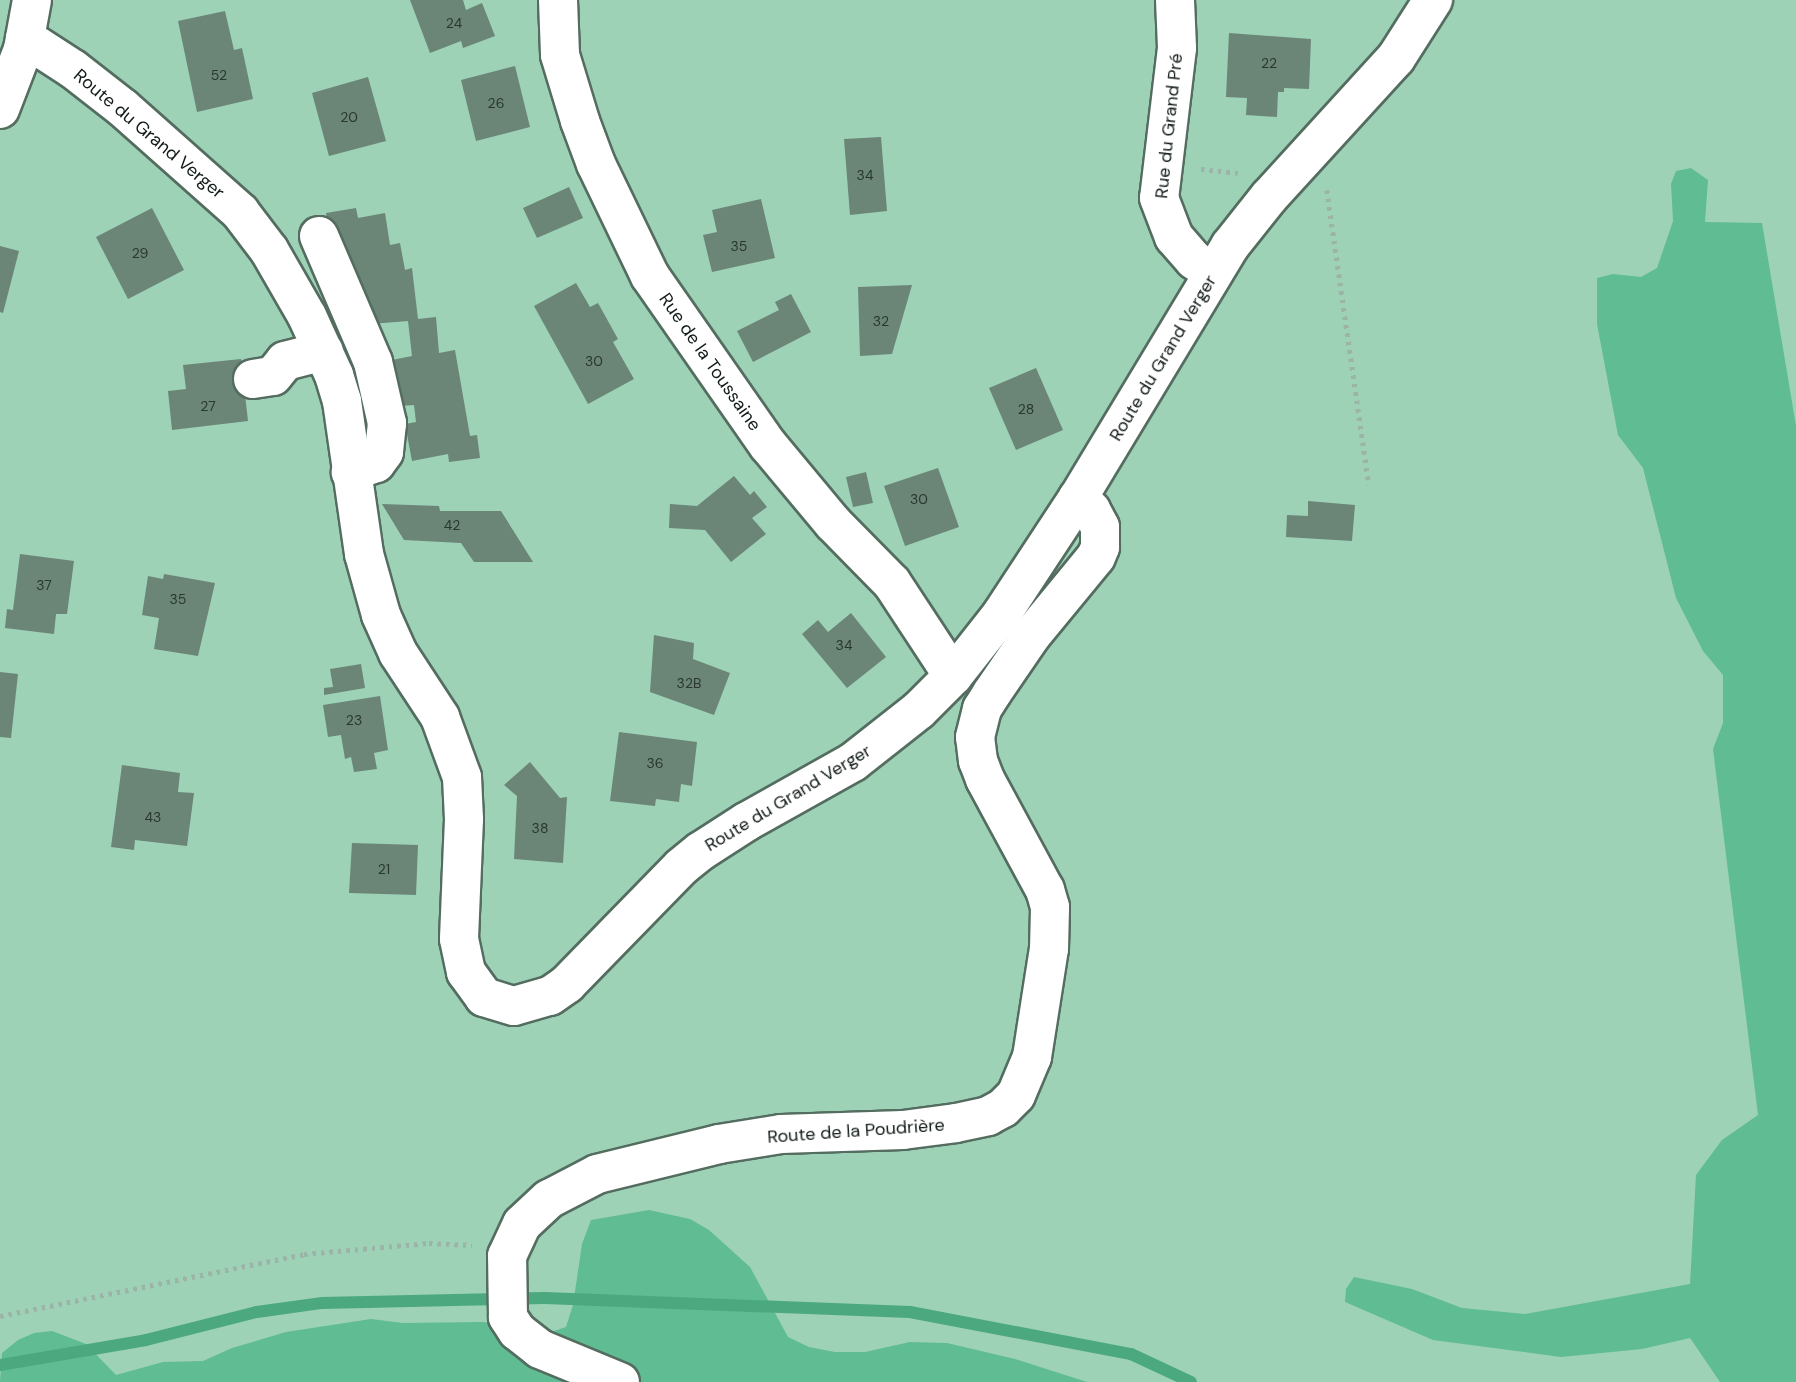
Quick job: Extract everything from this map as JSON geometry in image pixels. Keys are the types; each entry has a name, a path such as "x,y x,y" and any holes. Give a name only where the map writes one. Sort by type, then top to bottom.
{"street":[{"path":"0,109 16,42 32,0"},
{"name":"Rue de la Toussaine","path":"558,0 561,55 580,121 596,164 650,276 768,445 833,523 892,583 953,676"},
{"name":"Rue du Grand Pré","path":"1175,0 1177,48 1159,198 1166,223 1194,260 1213,273"},
{"name":"Route du Grand Verger","path":"16,42 73,69 123,108 240,212 269,250 324,351 342,401 364,554 381,615 398,653 440,717 456,757 464,798 459,921 461,956 474,985 484,997 514,1006 550,996 567,984 701,851 746,822 853,762 919,710 953,676 1001,615 1078,498 1213,273 1248,222 1396,58 1433,0"},
{"path":"319,236 373,362 387,423 384,452 376,463 351,472"},
{"path":"253,379 273,376 285,361 324,351"},
{"name":"Route de la Poudrière","path":"508,1263 531,1213 566,1188 597,1174 719,1144 781,1134 902,1130 956,1123 988,1116 1003,1108 1016,1095 1032,1057 1049,949 1050,907 1040,879 985,779 978,761 975,737 982,709 992,693 1031,636 1096,557 1100,547 1100,527 1091,510 1078,498"},
{"path":"508,1263 508,1317 517,1331 540,1349 620,1382"}],"path":[{"path":"1310,152 1321,166 1326,182 1369,485"},
{"path":"1161,165 1250,174"},
{"path":"0,1317 304,1254 429,1243 508,1263"}],"green space":[{"path":"0,0 1796,0 1796,1382 0,1382"},
{"path":"1691,168 1708,180 1705,222 1762,223 1796,426 1796,1382 1720,1382 1690,1338 1642,1349 1561,1357 1433,1340 1345,1302 1346,1289 1354,1277 1412,1289 1462,1308 1525,1314 1690,1284 1696,1175 1722,1140 1758,1115 1713,749 1723,723 1723,675 1703,651 1676,598 1643,468 1618,435 1597,324 1597,278 1613,274 1641,277 1657,268 1673,221 1671,184 1676,171"},
{"path":"649,1210 690,1219 709,1230 750,1267 788,1337 809,1347 835,1352 865,1352 910,1342 947,1343 1015,1359 1087,1382 0,1382 2,1353 18,1340 34,1333 52,1331 86,1344 116,1375 163,1362 203,1361 232,1348 286,1332 371,1319 403,1323 483,1322 554,1331 566,1327 573,1305 582,1244 591,1220"}],"building":[{"path":"410,0 463,0 466,10 482,3 495,36 463,48 461,41 430,53"},
{"path":"225,11 234,50 242,48 253,99 197,112 178,21"},
{"path":"1229,33 1311,39 1309,89 1284,88 1284,92 1278,92 1277,117 1246,115 1247,98 1226,97"},
{"path":"515,66 530,127 476,141 461,80"},
{"path":"368,77 386,141 329,156 312,93"},
{"path":"881,137 887,211 850,215 844,139"},
{"path":"569,187 583,218 537,238 523,208"},
{"path":"761,199 775,258 712,272 703,235 717,232 712,210"},
{"path":"152,208 184,270 128,299 96,237"},
{"path":"356,208 358,218 385,213 390,245 400,243 405,270 412,268 418,319 436,317 439,353 455,350 470,436 477,435 480,458 449,462 448,454 412,461 405,424 416,422 414,405 400,406 392,360 412,356 408,321 371,324 362,304 358,279 349,280 329,234 326,213"},
{"path":"0,246 19,251 3,313 0,312"},
{"path":"576,283 590,307 598,303 618,339 613,342 634,379 588,404 534,306"},
{"path":"912,285 892,354 860,356 858,287"},
{"path":"791,294 811,332 753,362 737,331 779,310 775,302"},
{"path":"241,359 248,421 172,430 168,391 186,389 183,365"},
{"path":"1036,368 1063,430 1016,450 989,388"},
{"path":"938,468 959,527 905,546 884,486"},
{"path":"866,472 873,503 853,507 846,477"},
{"path":"734,476 750,495 754,491 767,507 752,518 766,534 731,562 705,530 669,528 670,504 697,506"},
{"path":"1308,501 1355,505 1352,541 1286,537 1287,515 1308,516"},
{"path":"382,504 439,506 440,511 501,511 533,562 474,562 461,543 404,540"},
{"path":"20,554 74,561 67,614 56,614 54,634 5,628 7,609 13,610"},
{"path":"164,574 215,583 198,656 154,649 159,618 142,615 148,576 163,579"},
{"path":"851,613 886,657 847,688 802,634 818,620 828,632"},
{"path":"654,635 694,643 693,659 730,673 714,715 650,692"},
{"path":"361,664 365,688 324,695 324,688 333,687 330,669"},
{"path":"0,672 18,674 11,738 0,737"},
{"path":"380,696 388,750 374,753 377,769 354,772 351,757 345,759 341,735 328,737 323,705"},
{"path":"619,732 697,742 692,786 681,784 679,802 656,799 655,806 610,801"},
{"path":"530,762 560,798 567,797 563,863 514,859 517,796 504,785"},
{"path":"122,765 180,773 178,792 194,793 187,846 135,840 134,850 111,847"},
{"path":"352,843 418,845 416,895 349,893"}],"waterway":[{"path":"0,1365 146,1340 257,1312 322,1303 545,1298 910,1312 1131,1354 1191,1382"}]}
